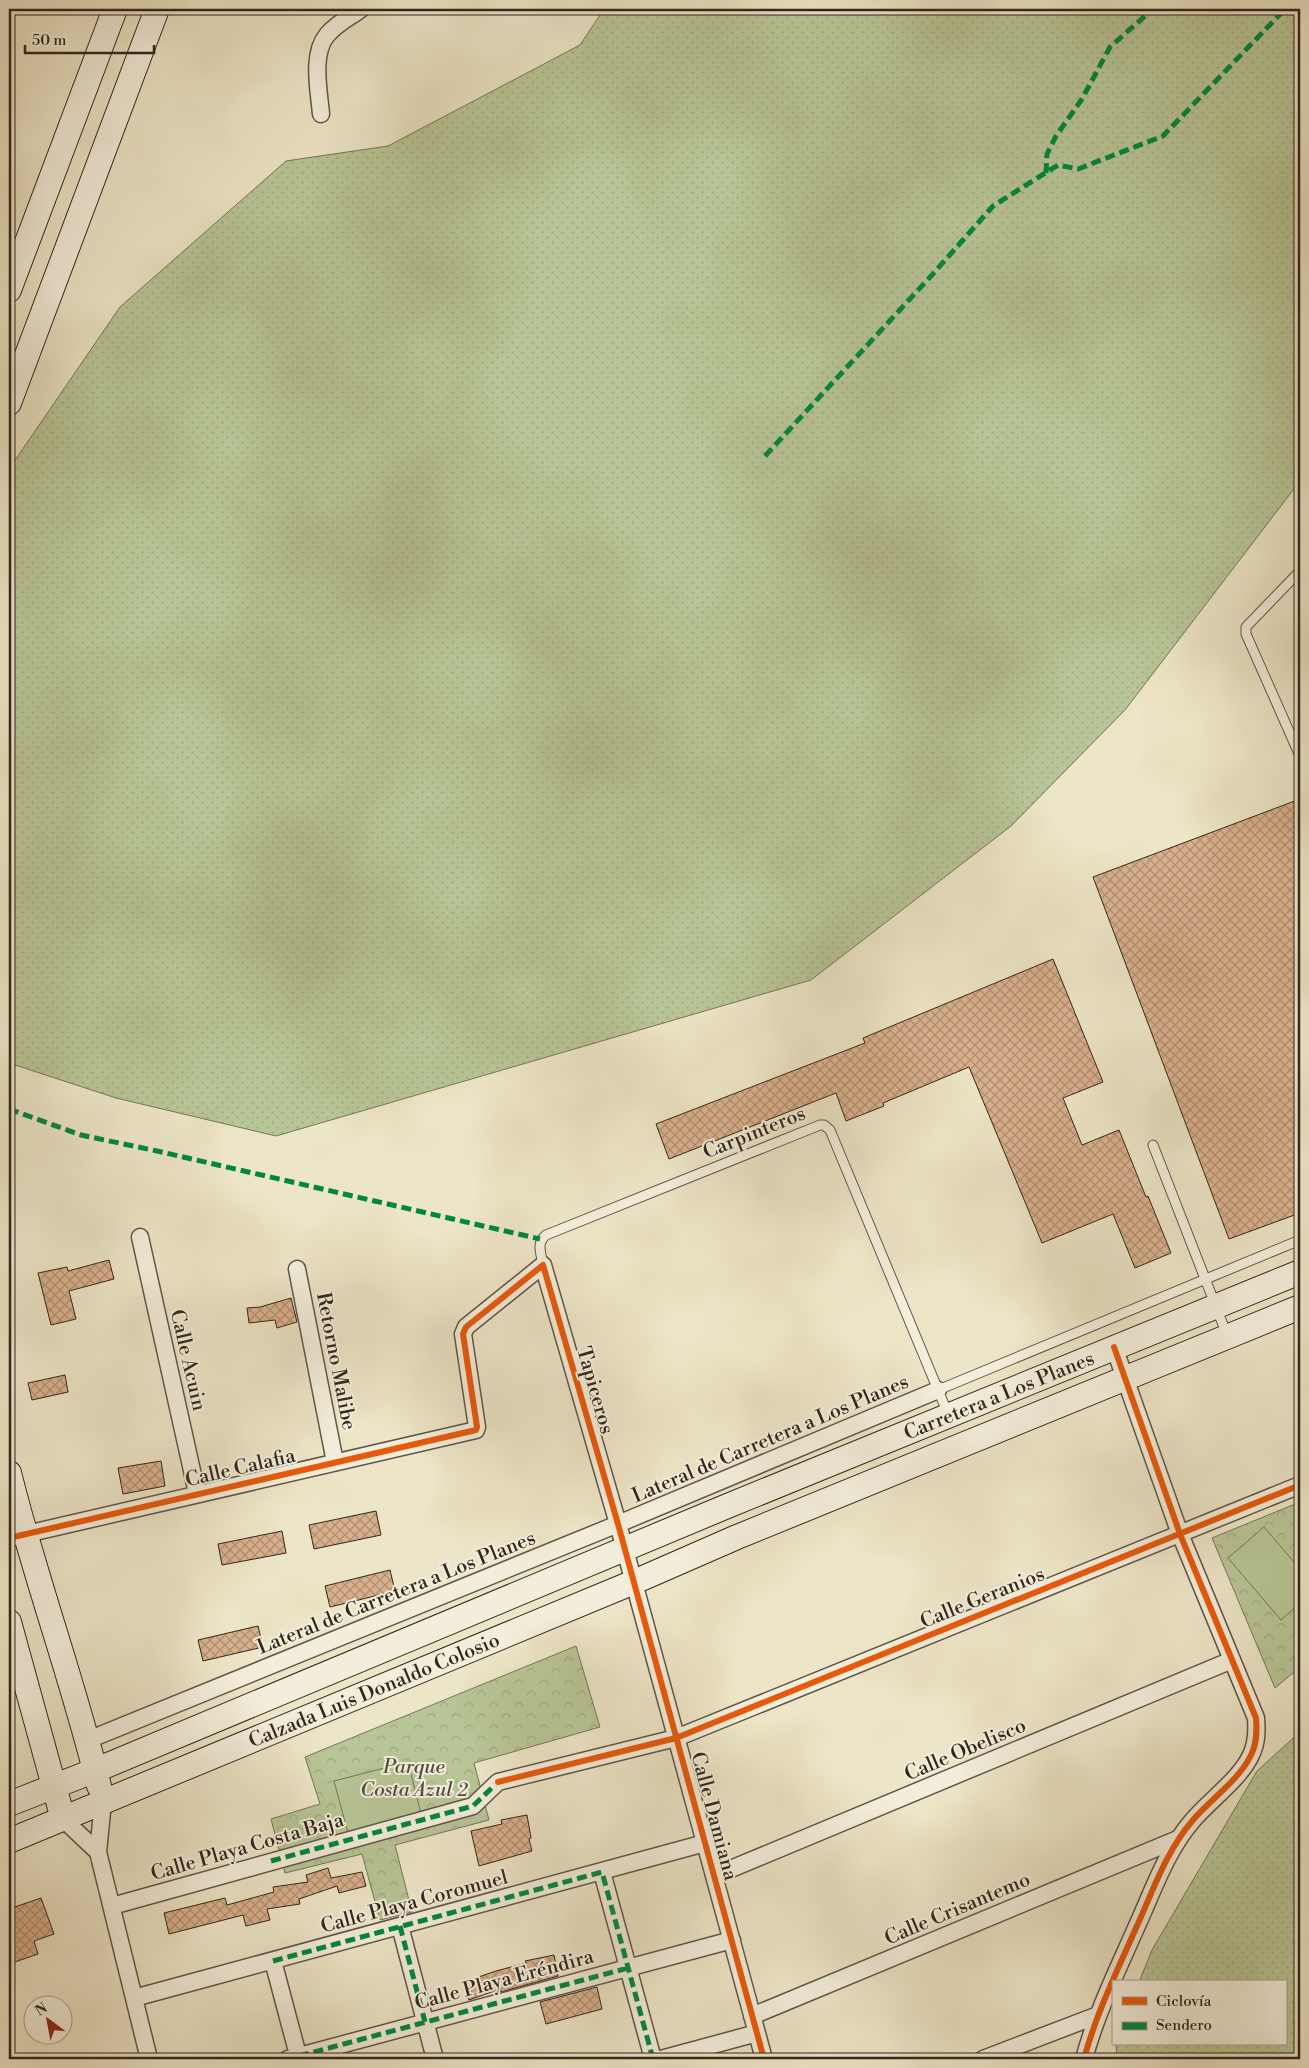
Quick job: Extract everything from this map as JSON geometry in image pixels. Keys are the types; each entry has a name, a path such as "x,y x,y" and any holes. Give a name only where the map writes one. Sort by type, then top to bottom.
{"main road":[{"path":"10,284 115,9"},
{"path":"9,403 157,9"},
{"name":"Carretera a Los Planes","path":"725,1507 1300,1272"},
{"name":"Carretera a Los Planes","path":"737,1537 1300,1307"},
{"path":"9,1473 16,1536 88,1740 103,1802"},
{"name":"Calzada Luis Donaldo Colosio","path":"9,1804 96,1770 725,1507"},
{"name":"Calzada Luis Donaldo Colosio","path":"9,1841 634,1582 737,1537"},
{"path":"9,1622 62,1819"}],"street":[{"path":"320,114 318,55 321,44 334,27 361,9"},
{"name":"Calle Acuin","path":"140,1237 197,1493"},
{"name":"Calle Calafia","path":"16,1536 474,1431 477,1427 463,1334 466,1327 542,1265"},
{"name":"Tapiceros","path":"542,1265 618,1524"},
{"name":"Retorno Malibe","path":"298,1269 335,1462"},
{"path":"1114,1347 1180,1534 1256,1718 1258,1734 1251,1756 1233,1779 1210,1801 1178,1839 1164,1866 1114,1980"},
{"name":"Lateral de Carretera a Los Planes","path":"88,1740 618,1524 938,1390"},
{"name":"Calle Geranios","path":"676,1738 1300,1485"},
{"name":"Calle Damiana","path":"618,1524 764,2059"},
{"name":"Calle Obelisco","path":"714,1876 1232,1660"},
{"name":"Calle Playa Costa Baja","path":"112,1906 473,1806 498,1782 676,1738"},
{"path":"103,1802 98,1852 149,2059"},
{"path":"62,1819 98,1852"},
{"name":"Calle Crisantemo","path":"752,2016 1178,1839"},
{"name":"Calle Playa Coromuel","path":"134,1998 705,1843"},
{"path":"602,1872 653,2059"},
{"path":"400,1926 435,2059"},
{"name":"Calle Playa Eréndira","path":"295,2058 732,1940"},
{"path":"273,1961 295,2058"},
{"path":"1084,2059 1098,2015 1112,1983"},
{"path":"983,2059 1098,2015"},
{"path":"661,2059 757,2033"}],"lane":[{"path":"1300,571 1248,622 1246,627 1246,634 1273,690 1300,756"},
{"name":"Carpinteros","path":"542,1265 539,1244 540,1240 546,1235 824,1125 830,1130 948,1415"},
{"path":"1153,1145 1228,1337"},
{"name":"Lateral de Carretera a Los Planes","path":"938,1390 1300,1240"}],"green space":[{"path":"604,9 1300,9 1300,481 1125,710 1011,826 811,980 276,1136 116,1098 9,1063 9,469 120,307 286,161 388,146 580,45"},
{"path":"1300,1502 1300,1667 1275,1688 1212,1538"},
{"path":"1264,1527 1300,1569 1300,1603 1281,1620 1228,1558"},
{"name":"Parque Costa Azul 2","path":"576,1646 600,1727 474,1763 489,1820 395,1845 412,1912 380,1920 362,1854 285,1873 271,1819 320,1804 305,1757"},
{"path":"1300,1732 1300,2059 1117,2059 1116,2046 1286,2046 1286,1980 1140,1980 1152,1950 1257,1771"},
{"path":"408,1762 421,1814 348,1833 334,1781"}],"building":[{"path":"1300,799 1300,1213 1229,1239 1093,877"},
{"path":"1053,959 1103,1082 1063,1098 1082,1145 1119,1130 1171,1253 1135,1268 1113,1214 1042,1243 969,1067 883,1103 884,1106 846,1121 836,1093 669,1159 656,1124 865,1043 863,1038"},
{"path":"109,1260 114,1279 69,1291 76,1319 51,1325 38,1273 67,1267 68,1271"},
{"path":"291,1298 297,1322 277,1328 275,1320 249,1323 247,1308 260,1307"},
{"path":"65,1375 68,1392 32,1400 28,1383"},
{"path":"161,1461 165,1486 123,1494 118,1468"},
{"path":"376,1511 381,1535 314,1549 309,1525"},
{"path":"282,1531 286,1553 222,1565 218,1544"},
{"path":"390,1570 395,1591 330,1607 325,1586"},
{"path":"258,1626 263,1647 203,1661 198,1640"},
{"path":"527,1815 532,1851 479,1866 471,1831 502,1824 501,1820"},
{"path":"328,1868 331,1878 362,1872 366,1886 339,1893 337,1886 299,1899 300,1904 267,1909 270,1920 246,1926 243,1915 169,1934 164,1913 225,1898 227,1905 274,1892 273,1887 308,1882 306,1875"},
{"path":"41,1898 54,1934 34,1941 38,1954 9,1964 9,1909"},
{"path":"554,1955 558,1976 501,1992 500,1989 469,2000 464,1982 526,1963 525,1961"},
{"path":"597,1987 602,2009 546,2024 540,2002"}],"marked path":[{"path":"1046,173 1047,154 1056,136 1082,99 1110,47 1153,9"},
{"path":"765,456 993,206 1058,165 1078,169 1163,136 1285,9"},
{"path":"9,1109 81,1135 540,1239"},
{"path":"271,1861 473,1806 498,1782"},
{"path":"273,1961 602,1872 653,2059"},
{"path":"400,1926 425,2022"},
{"path":"299,2056 628,1968"}],"cycle path":[{"path":"9,1538 476,1430 463,1334 466,1327 543,1265 618,1524 764,2059"},
{"path":"1113,1980 1154,1886 1175,1845 1200,1812 1232,1781 1246,1764 1253,1750 1256,1732 1256,1718 1180,1534 1114,1347"},
{"path":"498,1782 676,1738 1300,1485"},
{"path":"1084,2059 1112,1982"}]}
